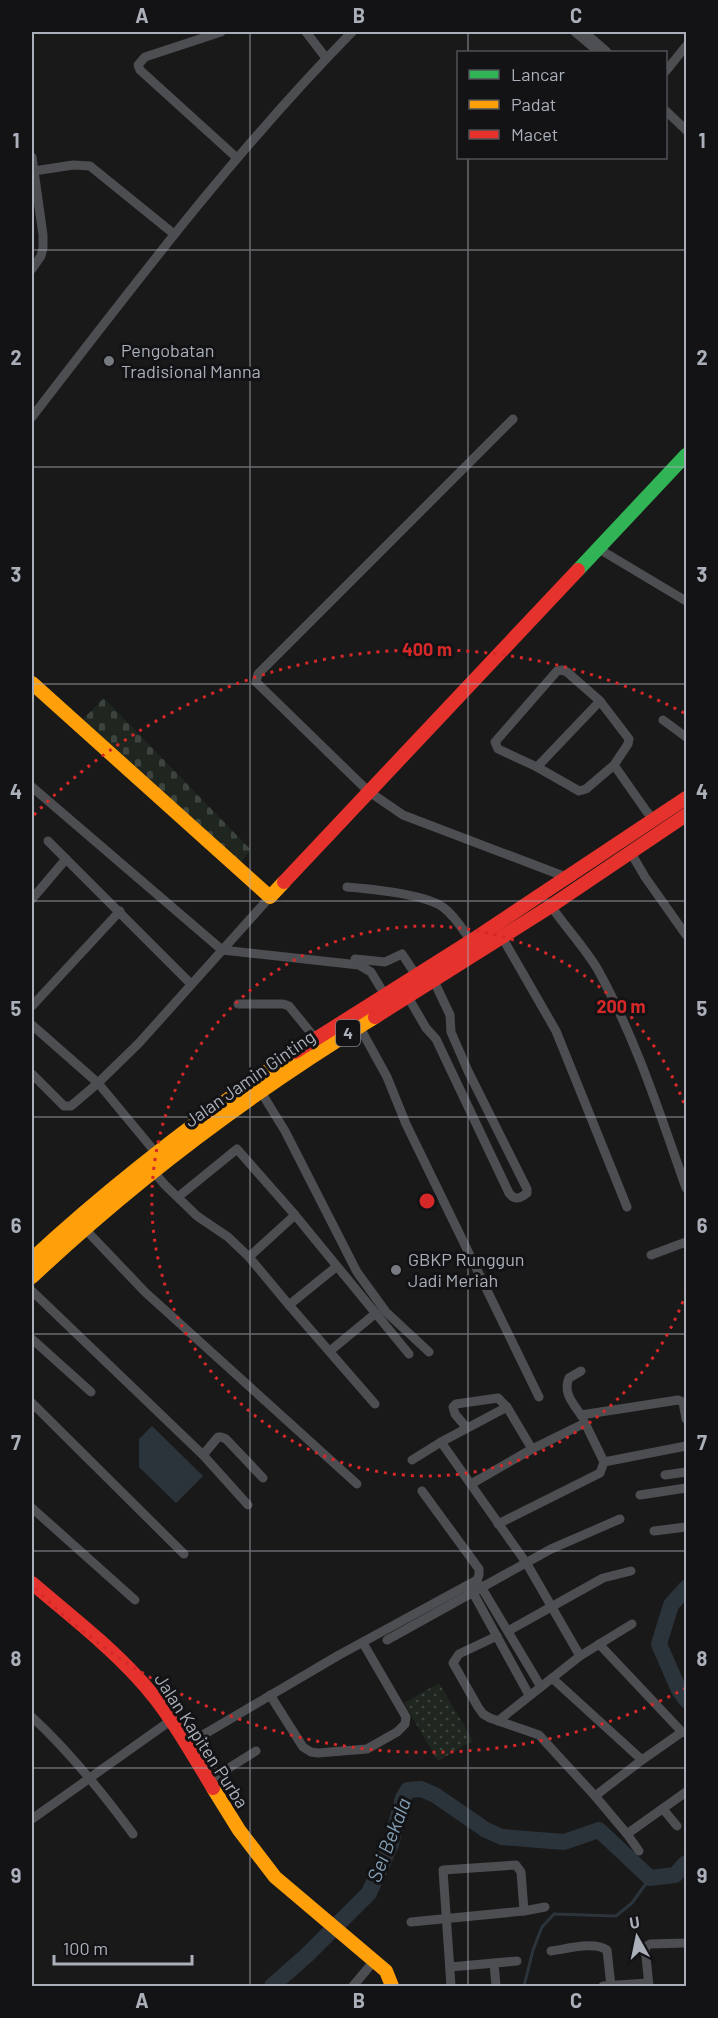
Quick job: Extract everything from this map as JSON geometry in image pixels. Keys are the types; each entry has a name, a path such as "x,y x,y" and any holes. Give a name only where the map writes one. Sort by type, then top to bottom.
{"main road":[{"path":"32,683 270,897 687,455"},
{"name":"Jalan Jamin Ginting","path":"32,1259 52,1240 162,1153 315,1038 471,941 687,798"},
{"name":"Jalan Jamin Ginting","path":"32,1277 84,1228 153,1171 162,1153 261,1092 316,1053 551,906 687,815"},
{"name":"Jalan Kapiten Purba","path":"32,1583 132,1671 153,1695 238,1830 267,1869 386,1971 392,1986"}],"street":[{"path":"221,32 145,57 138,66 237,158"},
{"path":"306,32 326,58"},
{"path":"32,417 174,234 237,158 352,32"},
{"path":"575,32 597,51"},
{"path":"584,32 606,51"},
{"path":"667,70 687,46"},
{"path":"667,112 687,130"},
{"path":"32,158 43,248 32,269"},
{"path":"34,171 74,165 90,166 174,234"},
{"path":"513,419 257,677 257,685 368,791 403,815 566,877"},
{"path":"599,549 687,602"},
{"path":"557,671 567,672 600,701 629,740 614,765 586,789 581,791 498,749 495,741 557,671"},
{"path":"537,767 600,701"},
{"path":"663,720 687,737"},
{"path":"614,765 653,819"},
{"path":"32,786 225,947 359,965 371,972 385,994"},
{"path":"48,841 191,984"},
{"path":"631,853 645,877 687,935"},
{"path":"32,899 66,859"},
{"path":"347,887 419,897 435,902 446,909 471,941"},
{"path":"543,893 596,967 613,999 637,1051 687,1188"},
{"path":"32,1074 66,1107 71,1106 139,1043 270,897"},
{"path":"32,1006 120,911"},
{"path":"502,937 556,1031 627,1207"},
{"path":"225,947 385,962 402,954 416,975"},
{"path":"408,997 426,1028 436,1039 509,1193 519,1198 528,1191 450,1032 450,1016 434,981"},
{"path":"238,1004 289,1006 315,1038"},
{"path":"32,1025 98,1083 162,1153"},
{"path":"359,1026 387,1077 410,1133 539,1397"},
{"path":"436,1039 450,1032"},
{"path":"455,1077 468,1071"},
{"path":"261,1092 285,1131 357,1272 386,1312 429,1352"},
{"path":"469,1106 482,1099"},
{"path":"482,1137 497,1130"},
{"path":"178,1197 237,1149 295,1215 409,1354"},
{"path":"496,1164 512,1157"},
{"path":"153,1171 197,1215 228,1237 249,1257 375,1404"},
{"path":"249,1257 295,1215"},
{"path":"84,1228 146,1292 357,1484"},
{"path":"651,1255 687,1242"},
{"path":"289,1305 336,1267"},
{"path":"32,1291 203,1455 248,1505"},
{"path":"330,1351 376,1313"},
{"path":"32,1339 91,1392"},
{"path":"498,1524 600,1473 603,1468 604,1462 566,1388 569,1378 581,1371"},
{"path":"466,1427 453,1410 456,1404 500,1399 532,1449"},
{"path":"471,1484 583,1419 678,1400 683,1402 687,1419"},
{"path":"32,1402 184,1554"},
{"path":"412,1460 466,1427 507,1407"},
{"path":"203,1455 218,1437 221,1437 226,1439 263,1478"},
{"path":"441,1442 527,1564 580,1656"},
{"path":"604,1462 687,1446"},
{"path":"665,1475 687,1472"},
{"path":"640,1496 687,1488"},
{"path":"422,1491 476,1564 479,1572 475,1586 497,1636 529,1695"},
{"path":"32,1508 135,1600"},
{"path":"186,1745 363,1643 475,1586 527,1564 570,1540 620,1519"},
{"path":"654,1531 687,1527"},
{"path":"508,1631 603,1578 631,1571"},
{"path":"475,1586 508,1631 541,1687"},
{"path":"387,1640 475,1586"},
{"path":"498,1721 580,1656 632,1624"},
{"path":"497,1636 459,1654 453,1663 483,1714 538,1735 595,1796 639,1851"},
{"path":"270,1695 303,1747 311,1752 367,1749 397,1732 405,1724 406,1718 363,1643"},
{"path":"595,1796 642,1760 684,1733 599,1644"},
{"path":"552,1678 642,1760"},
{"path":"32,1717 89,1777 133,1834"},
{"path":"32,1819 170,1721"},
{"path":"208,1781 256,1751"},
{"path":"627,1834 687,1792"},
{"path":"663,1809 677,1826"},
{"path":"451,1986 443,1870 516,1865 521,1872 524,1911"},
{"path":"411,1922 545,1908"},
{"path":"552,1951 588,1947 604,1948 607,1950 607,1986 648,1985 645,1947 650,1944 687,1943"},
{"path":"353,1986 374,1960"},
{"path":"450,1967 517,1961"},
{"path":"494,1963 496,1986"}],"green space":[{"path":"104,698 251,850 239,864 79,723"},
{"path":"439,1683 473,1741 438,1761 404,1703"}],"shaded area":[{"path":"152,1426 203,1476 176,1503 139,1467 139,1439"}],"waterway":[{"name":"Sei Bekala","path":"686,1588 671,1605 659,1644 679,1690 686,1700"},
{"name":"Sei Bekala","path":"272,1986 307,1955 369,1893 391,1844 403,1798 408,1790 421,1789 435,1795 486,1830 502,1837 564,1842 599,1830 650,1878 675,1875 686,1863"},
{"path":"524,1986 533,1950 542,1927 554,1914 616,1916 632,1903 650,1878"}],"traffic: fast":[{"path":"578,570 686,455"}],"traffic: slow":[{"path":"32,683 270,897 284,882"},
{"path":"32,1277 113,1205 197,1138 284,1075 375,1017"},
{"path":"32,1259 95,1203 160,1151 295,1052"},
{"path":"213,1788 239,1830 275,1877 386,1971 392,1986"}],"traffic: jam":[{"path":"284,882 578,570"},
{"path":"295,1052 471,941 686,798"},
{"path":"375,1017 551,906 686,815"},
{"path":"32,1583 100,1641 149,1690 169,1717 213,1788"}],"place":[{"name":"Pengobatan Tradisional Manna","path":"109,361"},
{"name":"GBKP Runggun Jadi Meriah","path":"396,1270"}]}
